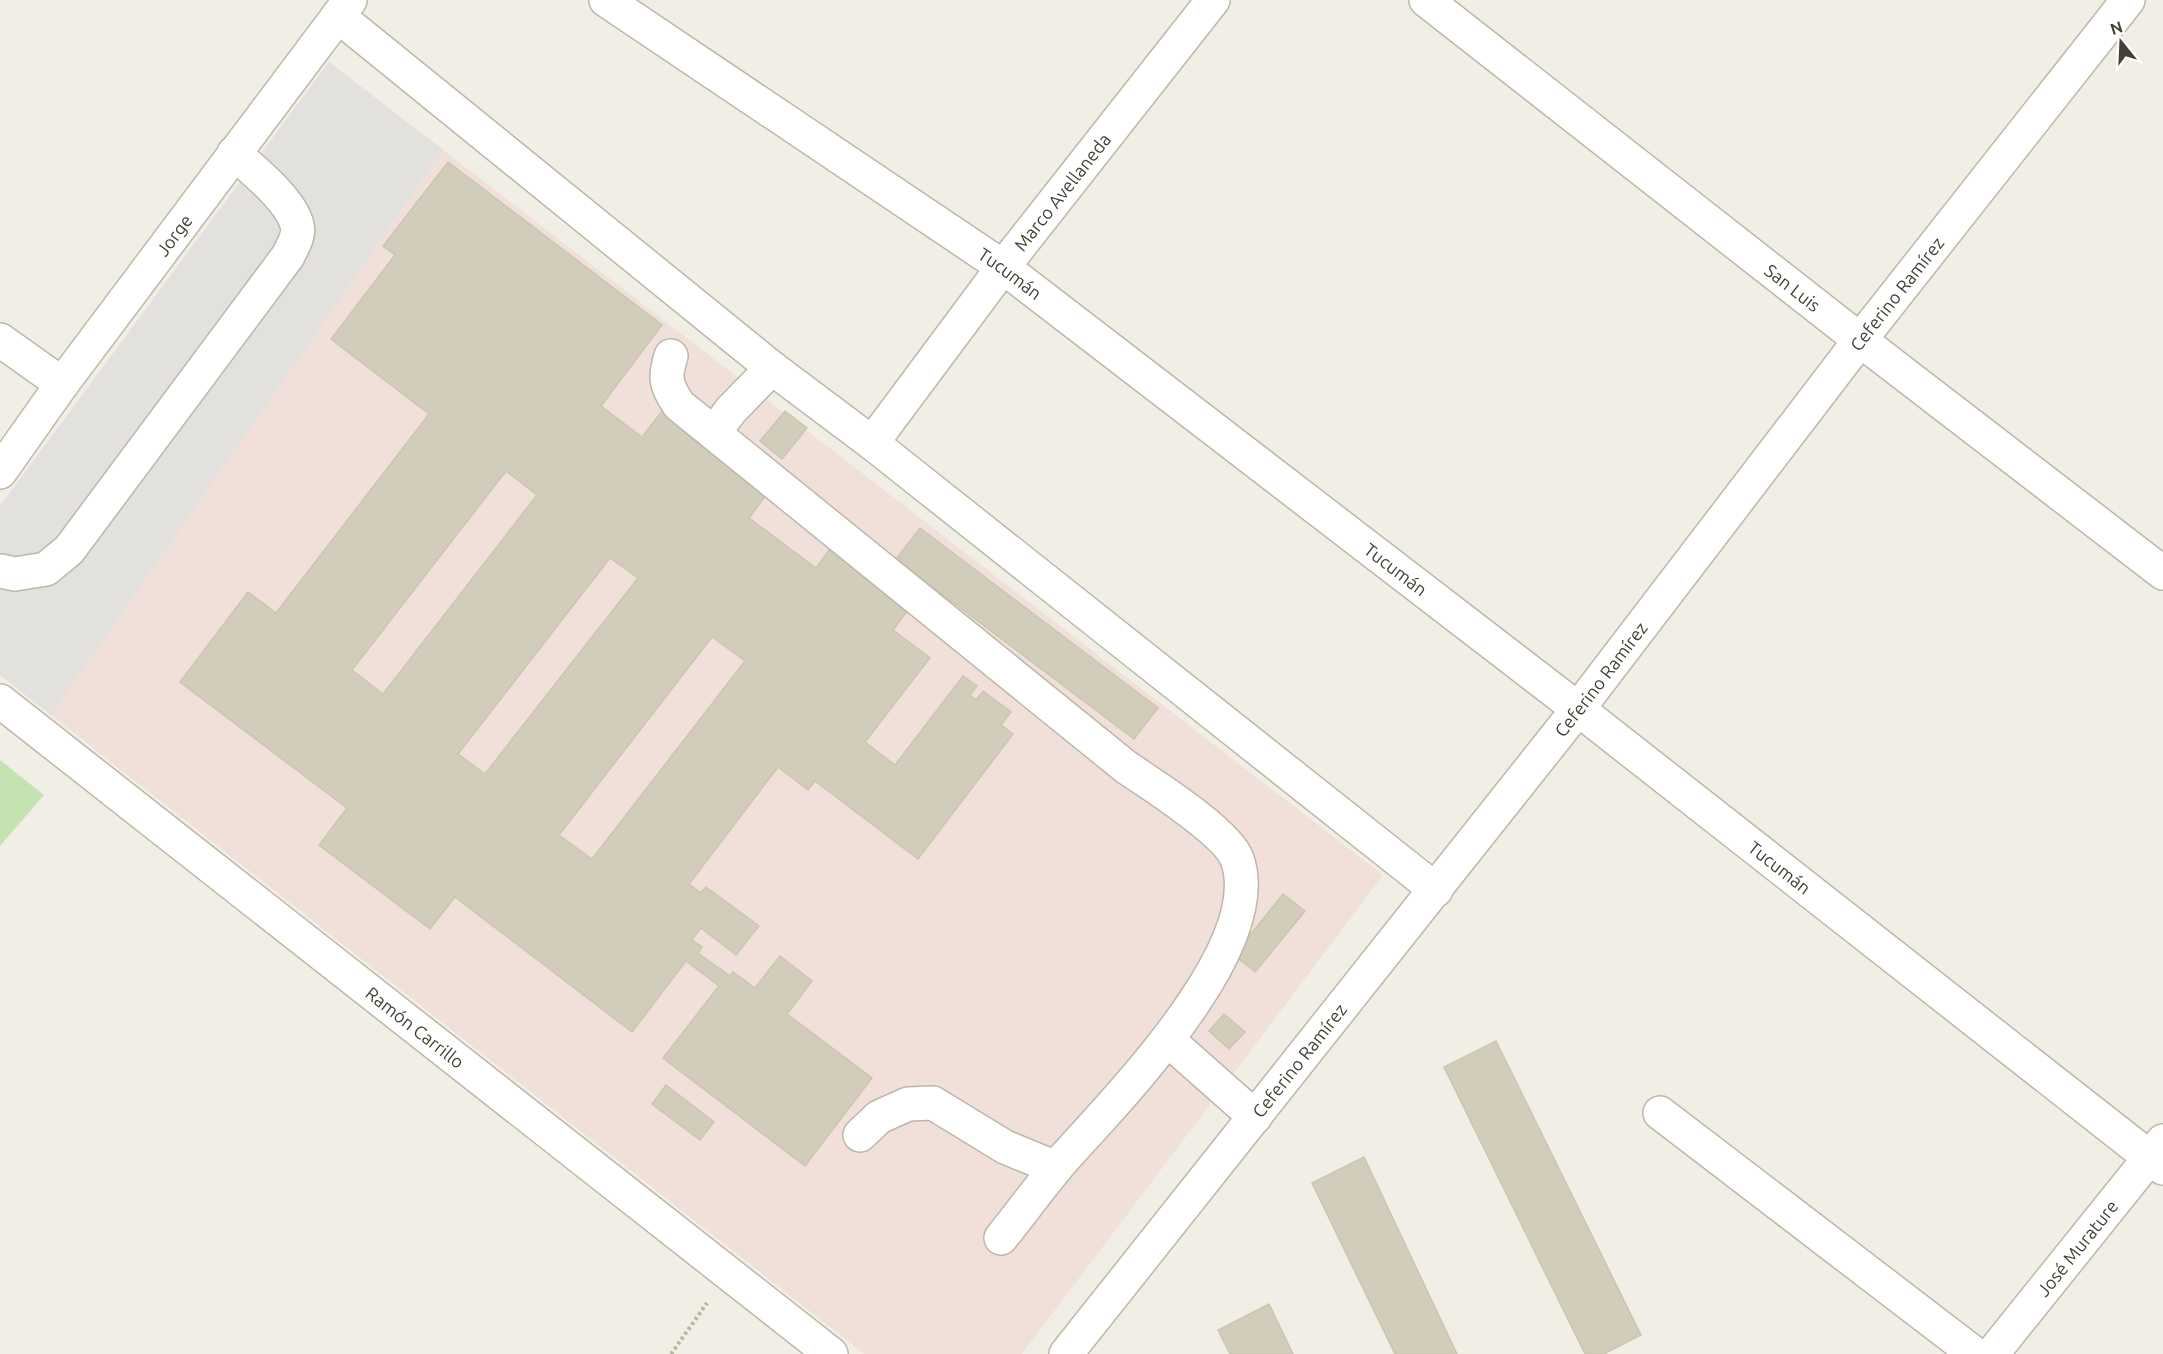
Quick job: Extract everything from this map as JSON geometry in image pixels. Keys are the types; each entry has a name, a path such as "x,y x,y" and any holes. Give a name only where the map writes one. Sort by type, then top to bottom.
{"street":[{"name":"Tucumán","path":"606,0 1002,267 2159,1156"},
{"name":"Marco Avellaneda","path":"872,443 1002,267 1213,0"},
{"name":"San Luis","path":"1426,0 1860,340 2163,573"},
{"name":"Ceferino Ramírez","path":"1066,1354 1578,709 1860,340 2128,0"},
{"name":"Jorge","path":"0,472 62,384 344,8"},
{"path":"344,8 772,368 872,443 1436,890"},
{"path":"0,571 15,574 46,569 69,550 288,256 297,237 297,225 283,199 234,153"},
{"path":"0,340 62,384"},
{"path":"671,356 666,372 668,390 679,405 1125,767 1213,831 1236,856 1241,879 1239,900 1231,933 1215,971 1168,1040 1056,1168 1001,1238"},
{"path":"714,433 731,410 772,368"},
{"name":"Ramón Carrillo","path":"0,701 831,1354"},
{"path":"1168,1040 1255,1117"},
{"path":"860,1135 879,1118 908,1104 933,1103 1005,1147 1056,1168"},
{"path":"1660,1113 1975,1354"},
{"name":"José Murature","path":"1992,1354 2159,1156"}],"path":[{"path":"671,1354 728,1274"}],"shaded area":[{"path":"329,62 1383,875 1022,1354 864,1354 0,675 0,506"},
{"path":"329,62 443,150 51,715 0,675 0,506"}],"green space":[{"path":"0,760 44,795 0,846"}],"building":[{"path":"448,162 662,325 601,406 642,437 663,410 769,491 749,518 816,568 833,545 912,605 893,630 930,658 865,742 895,765 963,676 977,686 970,695 976,700 983,691 1011,712 1001,725 1013,734 918,859 815,781 808,790 778,767 689,884 701,893 706,887 759,926 736,955 701,928 692,940 702,947 698,953 730,976 733,972 755,988 780,956 812,981 787,1014 872,1078 805,1166 663,1058 719,986 686,961 632,1032 455,897 430,929 319,845 347,808 180,682 248,592 276,613 429,414 331,339 395,255 383,246","holes":["506,471 537,495 383,694 352,670","610,558 638,578 485,774 458,754","712,637 745,661 592,859 559,835"]},
{"path":"785,411 807,428 782,459 760,441"},
{"path":"920,528 1158,708 1134,739 896,559"},
{"path":"1283,894 1305,911 1255,972 1234,955"},
{"path":"1224,1014 1245,1032 1229,1049 1209,1031"},
{"path":"1496,1041 1641,1335 1604,1354 1585,1354 1444,1067"},
{"path":"666,1085 714,1122 700,1140 652,1104"},
{"path":"1364,1157 1457,1354 1395,1354 1312,1183"},
{"path":"1269,1304 1293,1354 1230,1354 1218,1330"}]}
